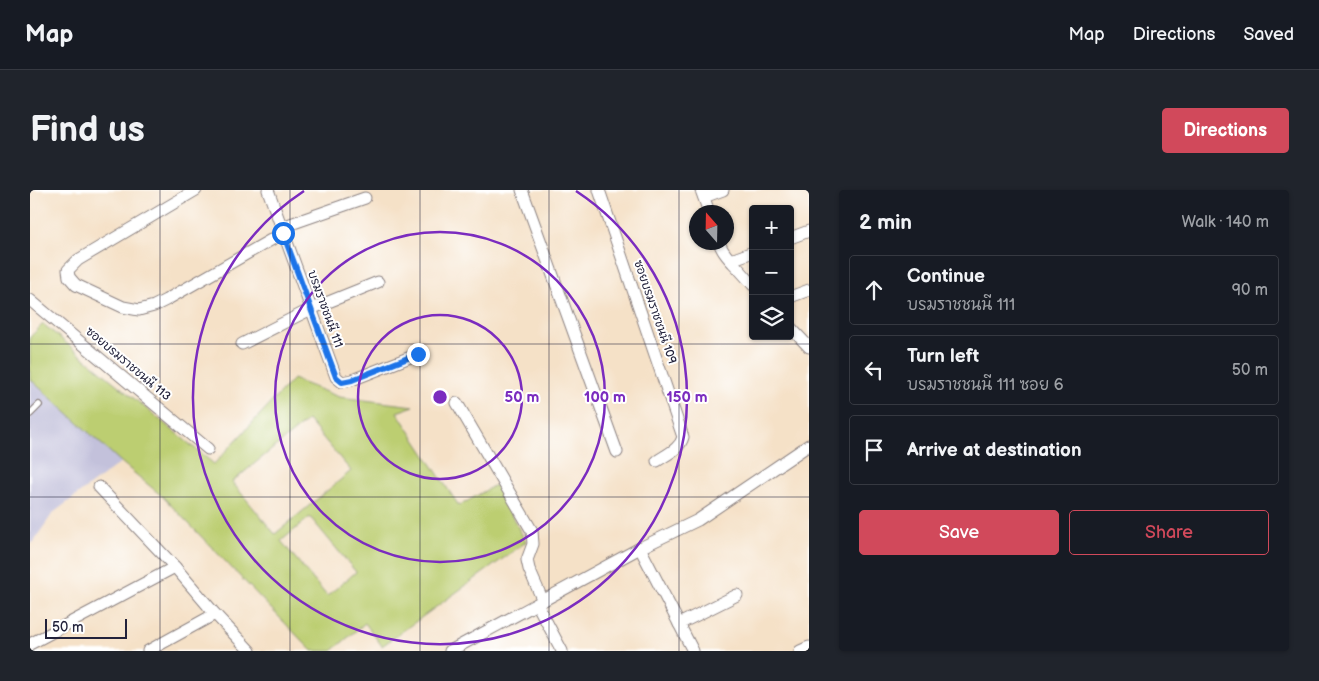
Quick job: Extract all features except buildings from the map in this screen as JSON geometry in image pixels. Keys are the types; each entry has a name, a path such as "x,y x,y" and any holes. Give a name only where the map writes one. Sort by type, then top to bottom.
{"street":[{"path":"196,190 78,260 68,270 69,277 76,285 123,307 139,310 154,306 284,234 365,198"},
{"name":"บรมราชชนนี 111","path":"268,190 336,377 342,382 352,380 418,354"},
{"path":"522,190 617,452"},
{"name":"ซอยบรมราชชนนี 109","path":"599,190 683,437 676,448 657,461"},
{"path":"702,194 724,190"},
{"path":"794,237 809,231"},
{"path":"722,250 749,280"},
{"path":"731,260 749,253"},
{"path":"242,344 311,309 378,282"},
{"path":"794,296 809,290"},
{"name":"ซอยบรมราชชนนี 113","path":"30,300 208,449"},
{"path":"794,331 809,348"},
{"path":"457,403 532,531 533,544 527,560 529,569 540,602 562,651"},
{"path":"450,651 640,548 698,520 809,445"},
{"path":"99,487 250,651"},
{"path":"640,548 693,651"},
{"path":"30,644 174,567"},
{"path":"680,624 737,595"},
{"path":"148,651 215,614"},
{"path":"800,651 809,646"}],"lane":[{"path":"30,414 39,405"}],"shaded area":[{"path":"30,379 121,462 53,513 33,542 30,543"}],"green space":[{"path":"43,324 214,464 293,379 339,397 414,406 397,412 459,506 495,485 526,542 382,646 365,623 332,651 312,651 163,497 121,462 30,379 30,337","holes":["308,420 351,471 275,534 232,482","310,517 356,572 327,596 281,541"]}],"route":[{"path":"283,233 336,377 342,382 352,380 418,354"}]}
